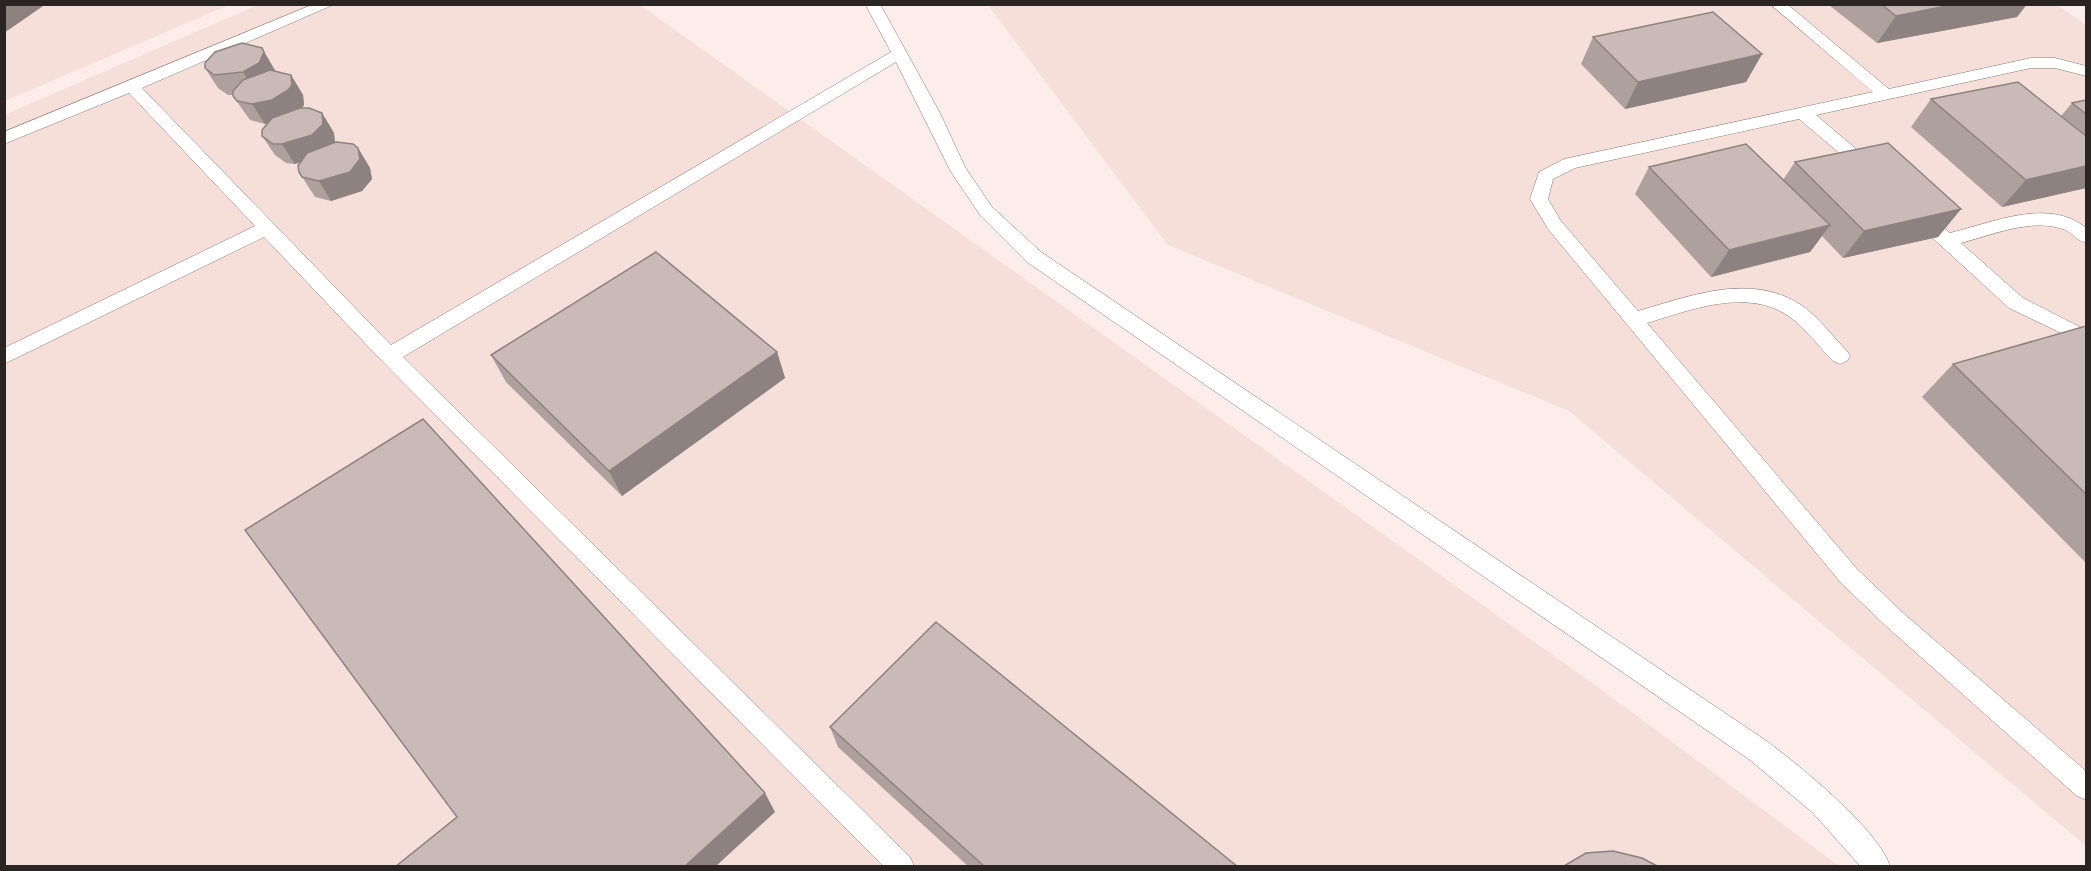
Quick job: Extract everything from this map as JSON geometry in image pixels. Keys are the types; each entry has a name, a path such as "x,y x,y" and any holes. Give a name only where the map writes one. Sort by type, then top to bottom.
{"lane":[{"path":"4,139 327,4"},
{"path":"872,4 932,113 957,168 986,211 1034,257 1806,785 1847,828 1877,867"},
{"path":"1777,4 1886,95"},
{"path":"389,356 899,54"},
{"path":"2086,71 2055,63 2031,63 1570,163 1545,176 1539,200 1554,225 1849,576 1894,619 2086,787"},
{"path":"130,85 389,356 901,867"},
{"path":"1803,113 1884,184"},
{"path":"1901,200 2016,303 2086,338"},
{"path":"1945,241 2032,219 2069,223 2086,237"},
{"path":"4,357 267,228"},
{"path":"1634,320 1693,303 1747,293 1774,299 1794,309 1840,356"}],"shaded area":[{"path":"2056,4 2086,25 2086,846 1569,411 1168,245 988,5"},
{"path":"5,5 229,5 5,101"},
{"path":"258,5 640,5 1602,690 1839,866 5,866 4,115"}],"building":[{"path":"1881,4 1956,4 1896,16"},
{"path":"1713,12 1762,54 1638,82 1593,37"},
{"path":"242,43 262,48 264,52 259,63 243,72 214,75 205,68 205,63 215,52"},
{"path":"270,70 291,75 292,85 288,90 272,100 252,104 237,101 233,96 233,91 243,80"},
{"path":"2018,82 2086,136 2086,166 2026,180 1931,99"},
{"path":"2086,100 2086,114 2072,103"},
{"path":"300,108 309,108 322,113 323,124 312,135 282,144 273,144 262,136 262,130 272,118"},
{"path":"336,142 353,144 358,148 360,159 350,172 319,181 302,177 298,166 307,153"},
{"path":"1888,143 1961,209 1864,231 1795,162"},
{"path":"1746,144 1830,225 1729,250 1649,167"},
{"path":"656,252 777,352 609,471 491,355"},
{"path":"2086,326 2086,494 1953,364"},
{"path":"423,419 765,793 684,867 395,867 457,817 245,530"},
{"path":"936,622 1238,867 985,867 830,727"},
{"path":"1613,851 1642,858 1659,867 1562,867 1586,853"}]}
